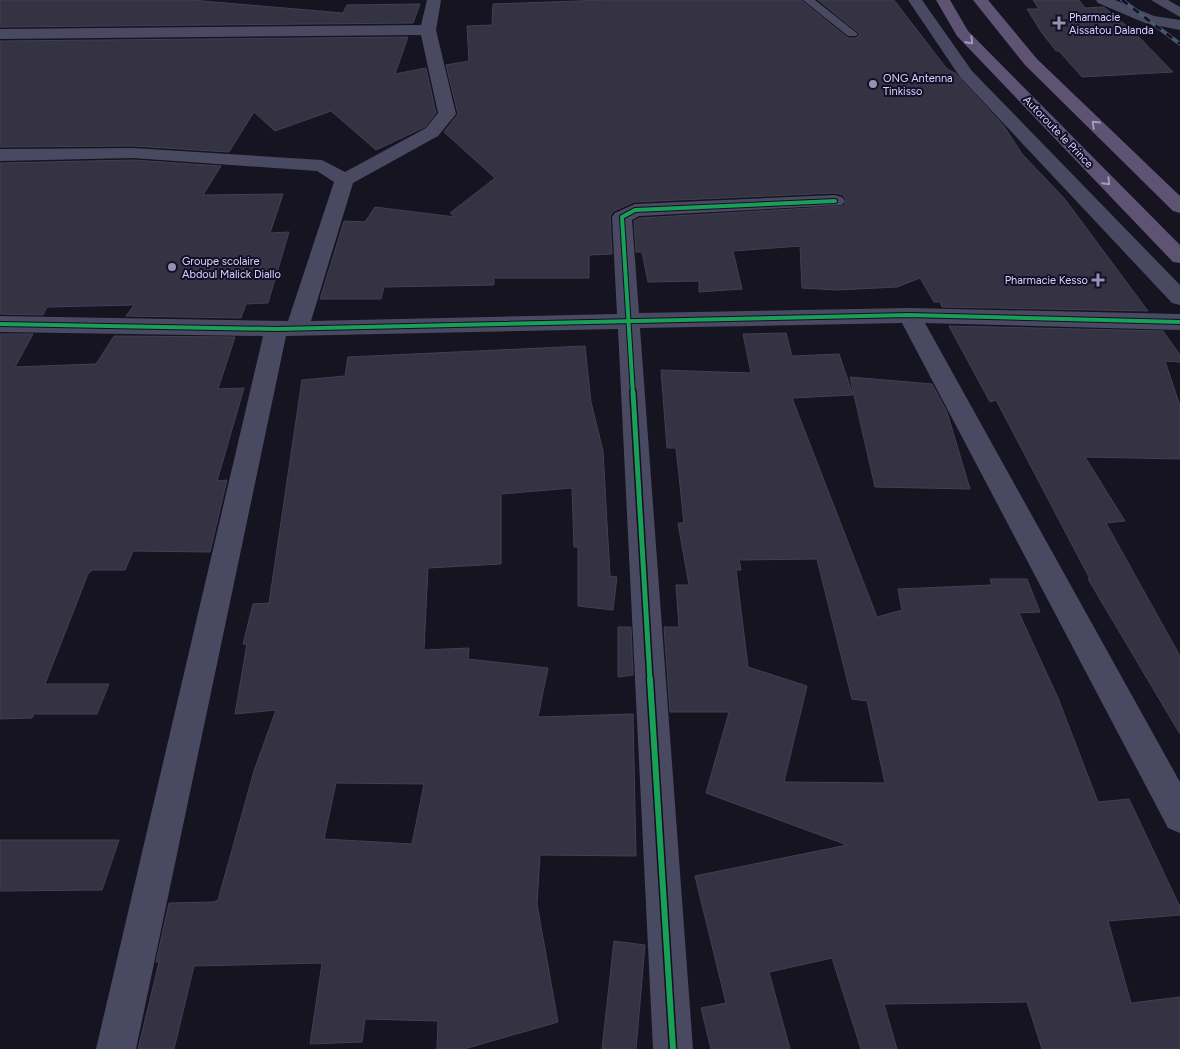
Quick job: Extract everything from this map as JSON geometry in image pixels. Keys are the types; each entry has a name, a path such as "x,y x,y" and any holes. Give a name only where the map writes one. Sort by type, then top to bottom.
{"main road":[{"name":"Autoroute le Prince","path":"943,0 962,33 1180,258"},
{"path":"980,0 1031,62 1180,207"}],"street":[{"path":"116,1049 286,329 344,180 432,132 447,114 428,30 434,0"},
{"path":"914,0 966,74 1180,298"},
{"path":"1103,0 1150,20 1180,25"},
{"path":"1158,0 1180,13"},
{"path":"0,34 428,30"},
{"path":"0,155 133,152 322,166 344,180"},
{"path":"673,1049 622,217 635,210 835,201"},
{"path":"0,324 286,329 629,320 909,316 1180,322"},
{"path":"909,316 1180,816"}],"lane":[{"path":"808,0 852,34"}],"building":[{"path":"0,0 191,0 343,13 347,5 420,4 413,23 0,27"},
{"path":"605,0 801,0 848,38 856,38 860,34 818,0 894,0 947,69 955,73 1004,126 1022,154 1064,198 1148,311 942,307 940,302 934,302 920,278 897,287 836,290 802,288 800,246 733,251 742,289 699,292 699,281 648,282 642,252 636,252 634,221 640,218 844,206 846,200 843,195 835,193 634,202 614,211 610,216 612,254 589,255 589,278 494,278 494,285 384,287 381,299 320,299 344,221 365,222 375,207 455,217 450,213 495,178 444,132 458,114 446,65 469,61 467,26 492,25 493,4"},
{"path":"1033,0 1079,0 1085,8 1104,7 1136,34 1173,72 1082,77 1059,51 1056,51 1042,33 1027,9 1039,9"},
{"path":"408,37 395,74 426,68 436,113 425,127 376,150 331,111 275,131 254,112 229,152 133,146 0,147 0,41"},
{"path":"133,160 221,166 203,195 283,194 270,233 289,232 268,303 246,304 241,318 126,316 134,305 47,307 43,315 0,314 0,163"},
{"path":"949,326 1163,331 1180,355 1180,362 1165,361 1180,406 1180,459 1085,457 1125,521 1106,523 1180,656 1180,734 1088,579 1090,579 996,400 990,402"},
{"path":"786,333 792,356 839,354 853,395 792,398 877,617 902,610 898,589 992,585 990,579 1027,579 1040,612 1019,613 1058,698 1098,802 1129,799 1180,907 1180,915 1108,921 1131,1003 1180,997 1180,1049 1042,1049 1027,1002 884,1004 897,1049 861,1049 832,958 769,972 790,1049 711,1049 701,1008 726,1003 695,876 847,845 706,793 729,712 670,712 664,627 679,627 676,585 689,585 678,523 684,523 676,448 667,448 661,370 751,373 743,334","holes":["817,559 852,699 867,701 885,783 784,782 807,686 748,667 736,570 741,570 739,560"]},
{"path":"0,334 33,334 15,367 96,364 114,336 235,337 218,389 244,388 217,481 227,480 210,552 133,551 125,570 92,570 88,574 45,684 109,684 97,714 34,714 32,718 0,719"},
{"path":"585,346 591,402 603,451 610,576 617,577 613,610 578,606 578,547 574,547 572,488 501,494 501,564 428,568 424,650 469,648 468,659 548,668 538,717 633,714 636,856 540,855 537,904 558,1022 464,1049 437,1049 438,1021 365,1019 362,1042 310,1044 322,963 194,966 174,1049 138,1049 159,962 156,962 169,903 214,902 218,900 254,771 276,710 235,714 247,644 243,644 253,604 269,603 302,380 345,376 348,357","holes":["336,783 424,784 412,844 324,839"]},
{"path":"850,377 932,384 947,412 970,489 875,487"},
{"path":"618,627 631,627 633,675 618,677"},
{"path":"0,840 119,840 102,890 0,891"},
{"path":"614,941 645,945 636,1049 602,1049"}],"railway":[{"path":"1122,0 1180,44"}],"cycle path":[{"path":"673,1049 622,217 635,210 835,201"},
{"path":"0,324 276,329 909,315 1180,322"}],"place":[{"name":"Pharmacie Aissatou Dalanda","path":"1059,23"},
{"name":"ONG Antenna Tinkisso","path":"873,84"},
{"name":"Groupe scolaire Abdoul Malick Diallo","path":"172,267"},
{"name":"Pharmacie Kesso","path":"1098,280"}]}
